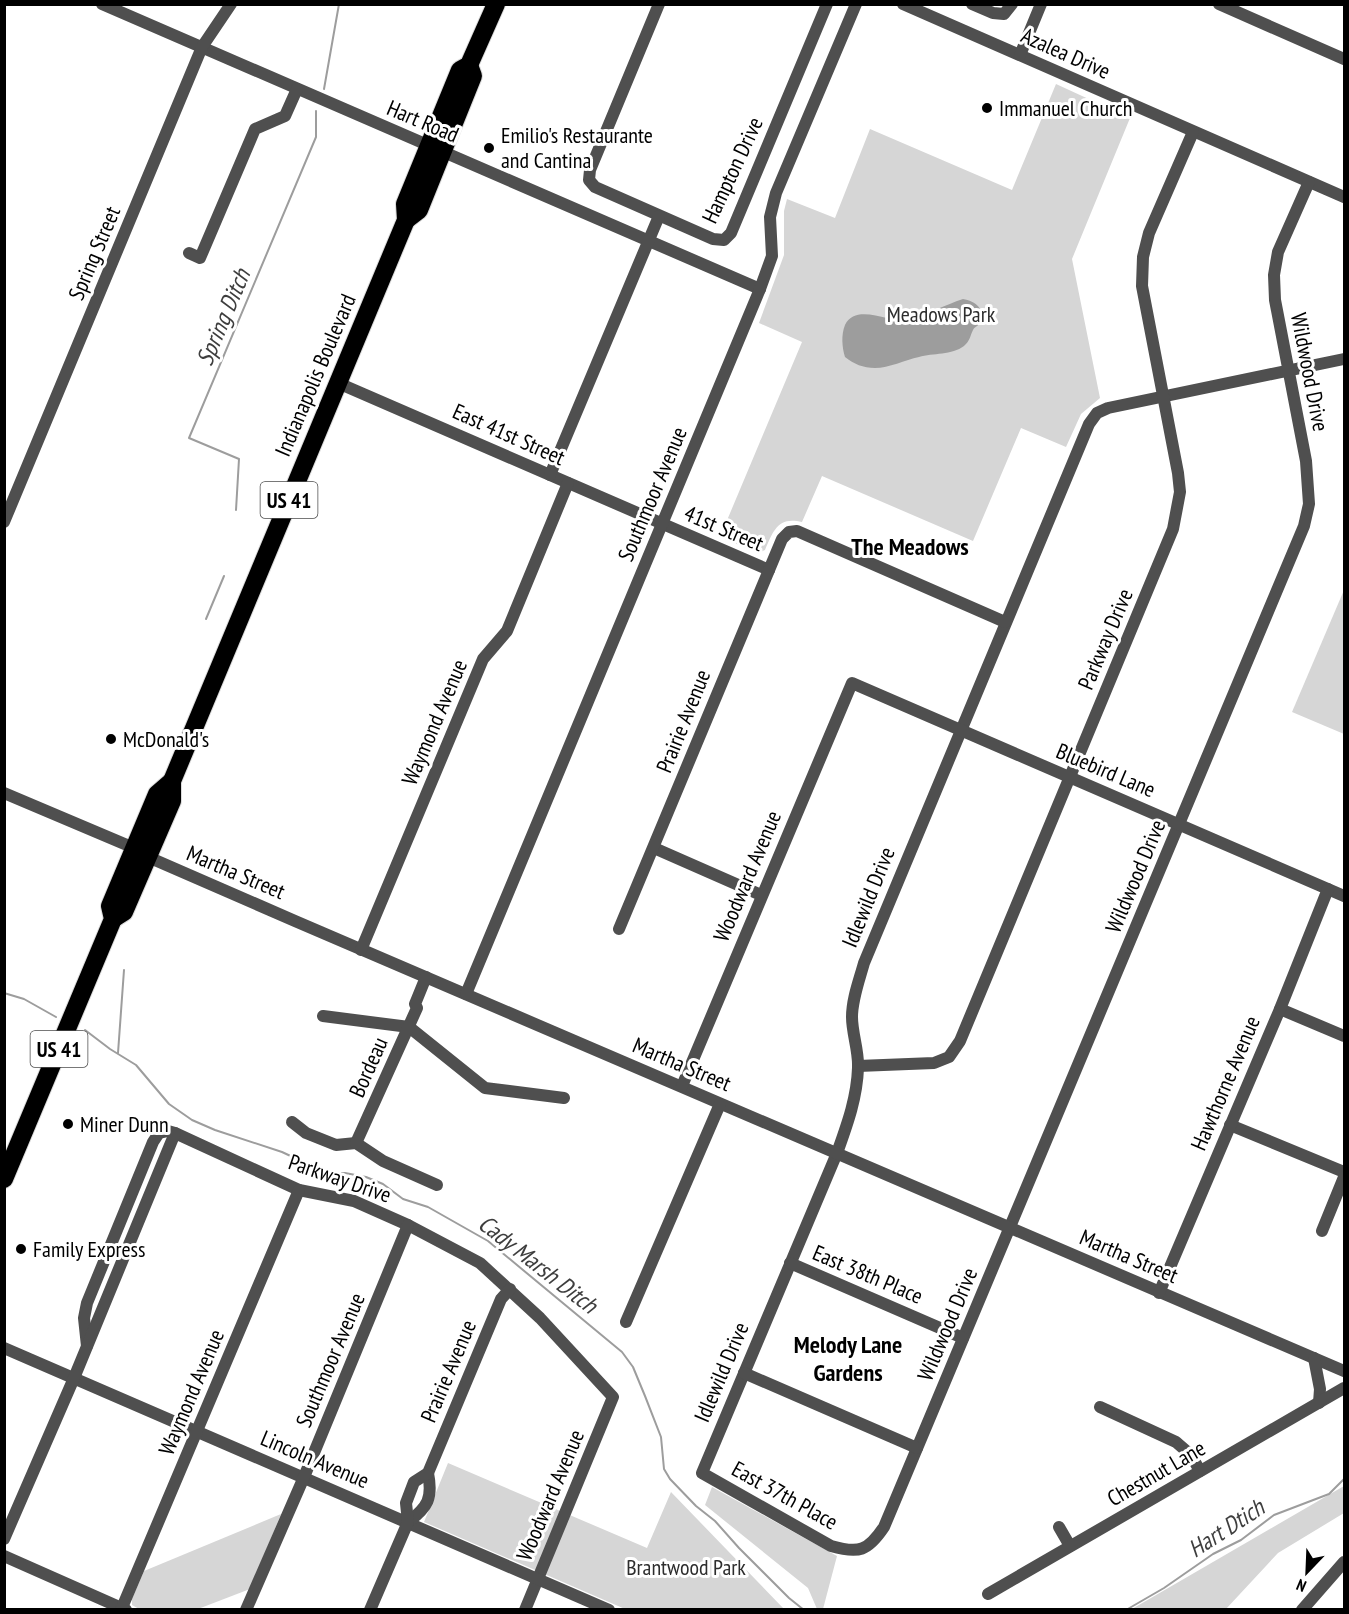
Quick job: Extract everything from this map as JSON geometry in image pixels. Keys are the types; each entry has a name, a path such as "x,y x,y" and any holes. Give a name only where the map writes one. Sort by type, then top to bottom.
{"highway":[{"name":"Indianapolis Boulevard","path":"4,1179 113,919 124,912 157,794 172,782 406,220 405,204 435,149 460,69 470,65 496,4"}],"street":[{"name":"Hart Road","path":"102,4 760,289"},
{"name":"Spring Street","path":"4,522 202,47 231,4"},
{"name":"Hampton Drive","path":"659,4 590,170 589,180 596,188 713,240 724,240 731,233 827,4"},
{"name":"Southmoor Avenue","path":"466,994 760,289 772,256 770,217 776,193 856,4"},
{"name":"Azalea Drive","path":"903,4 1344,197"},
{"path":"972,4 993,13 1004,14 1012,4"},
{"path":"1020,55 1041,4"},
{"path":"1219,4 1344,59"},
{"path":"195,255 255,129 285,116 297,89"},
{"name":"Parkway Drive","path":"858,1066 934,1064 950,1057 960,1041 1173,530 1180,492 1178,473 1142,286 1143,257 1149,232 1193,132"},
{"name":"Wildwood Drive","path":"850,1551 865,1548 885,1527 1304,526 1309,504 1308,472 1275,300 1274,275 1278,252 1309,182"},
{"path":"550,475 659,216"},
{"name":"Idlewild Drive","path":"702,1473 837,1153 849,1119 858,1066 852,1018 854,997 864,963 1089,424 1097,413 1108,408 1344,359"},
{"name":"East 41st Street","path":"338,383 662,524"},
{"name":"Waymond Avenue","path":"361,950 483,659 507,631 568,483"},
{"name":"41st Street","path":"662,524 769,570"},
{"name":"Prairie Avenue","path":"619,929 782,539 789,532 797,531 1005,622"},
{"name":"Bluebird Lane","path":"852,683 1344,896"},
{"name":"Woodward Avenue","path":"682,1086 852,683"},
{"name":"Martha Street","path":"4,793 361,950 1344,1371"},
{"path":"654,848 761,895"},
{"name":"Hawthorne Avenue","path":"1159,1293 1280,1009 1328,889"},
{"name":"Bordeau","path":"357,1143 417,1008 422,1007 430,979"},
{"path":"1280,1009 1344,1036"},
{"path":"323,1016 409,1027 485,1088 564,1098"},
{"path":"626,1322 720,1104"},
{"path":"292,1122 306,1133 336,1145 357,1143 383,1161 437,1185"},
{"path":"1230,1125 1344,1172"},
{"name":"Parkway Drive","path":"74,1378 87,1346 84,1318 87,1303 153,1142 159,1132 168,1131 299,1190 354,1201 408,1225 480,1263 510,1289 614,1397"},
{"path":"1322,1231 1344,1177"},
{"name":"Waymond Avenue","path":"123,1609 299,1190"},
{"name":"Southmoor Avenue","path":"246,1610 304,1477 408,1225"},
{"name":"East 38th Place","path":"790,1263 963,1338"},
{"name":"Prairie Avenue","path":"370,1610 408,1522 423,1510 431,1490 428,1473 501,1299 510,1289"},
{"name":"Lincoln Avenue","path":"4,1348 609,1610"},
{"path":"1314,1359 1320,1389 1319,1403"},
{"path":"744,1373 917,1448"},
{"path":"4,1539 74,1378"},
{"name":"Chestnut Lane","path":"988,1593 1344,1388"},
{"name":"Woodward Avenue","path":"525,1610 614,1397"},
{"path":"1100,1407 1176,1442 1191,1455 1200,1471"},
{"name":"Prairie Avenue","path":"408,1522 406,1503 414,1482 428,1473"},
{"name":"East 37th Place","path":"702,1473 831,1546 850,1551"},
{"path":"1059,1527 1070,1546"},
{"path":"4,1556 123,1609"},
{"path":"1302,1610 1344,1562"}],"green space":[{"name":"Meadows Park","path":"1056,84 1130,118 1072,259 1100,398 1081,414 1066,447 1021,428 973,541 822,476 802,522 782,523 774,531 765,550 758,553 720,537 802,342 759,323 784,255 784,211 787,199 835,218 870,129 1012,190"},
{"path":"1344,590 1344,734 1292,712"},
{"name":"Brantwood Park","path":"448,1463 647,1548 671,1492 784,1609 625,1609 424,1522"},
{"path":"1344,1486 1344,1513 1278,1553 1226,1609 1132,1609"},
{"path":"712,1487 837,1556 823,1609 817,1609 808,1588 705,1505"},
{"path":"281,1514 250,1589 198,1609 139,1609 132,1605 132,1599 144,1571"}],"shaded area":[{"path":"963,299 976,304 982,314 968,342 959,349 880,368 855,364 845,357 843,333 848,320 853,317 863,314 890,318 917,316"}],"waterway":[{"path":"324,89 339,4"},
{"name":"Spring Ditch","path":"236,510 239,459 189,438 316,137 316,111"},
{"name":"Spring Ditch","path":"206,619 224,576"},
{"name":"Spring Ditch","path":"118,1053 124,970"},
{"name":"Cady Marsh Ditch","path":"4,993 24,999 56,1017"},
{"name":"Cady Marsh Ditch","path":"85,1030 136,1065 169,1104 192,1120 282,1152 311,1168 330,1173 366,1177 383,1184 403,1199 428,1207 488,1241 622,1352 633,1367 661,1437 664,1469 670,1479 696,1506 715,1521 789,1598 804,1610"},
{"name":"Hart Dtich","path":"1126,1610 1164,1588 1213,1554 1241,1540 1274,1515 1329,1494 1344,1479"}],"place":[{"name":"Immanuel Church","path":"987,108"},
{"name":"Emilio's Restaurante and Cantina","path":"489,148"},
{"name":"McDonald's","path":"111,739"},
{"name":"Miner Dunn","path":"68,1124"},
{"name":"Family Express","path":"21,1249"}],"district":[{"name":"The Meadows","path":"910,546"},
{"name":"Melody Lane Gardens","path":"848,1358"}]}
